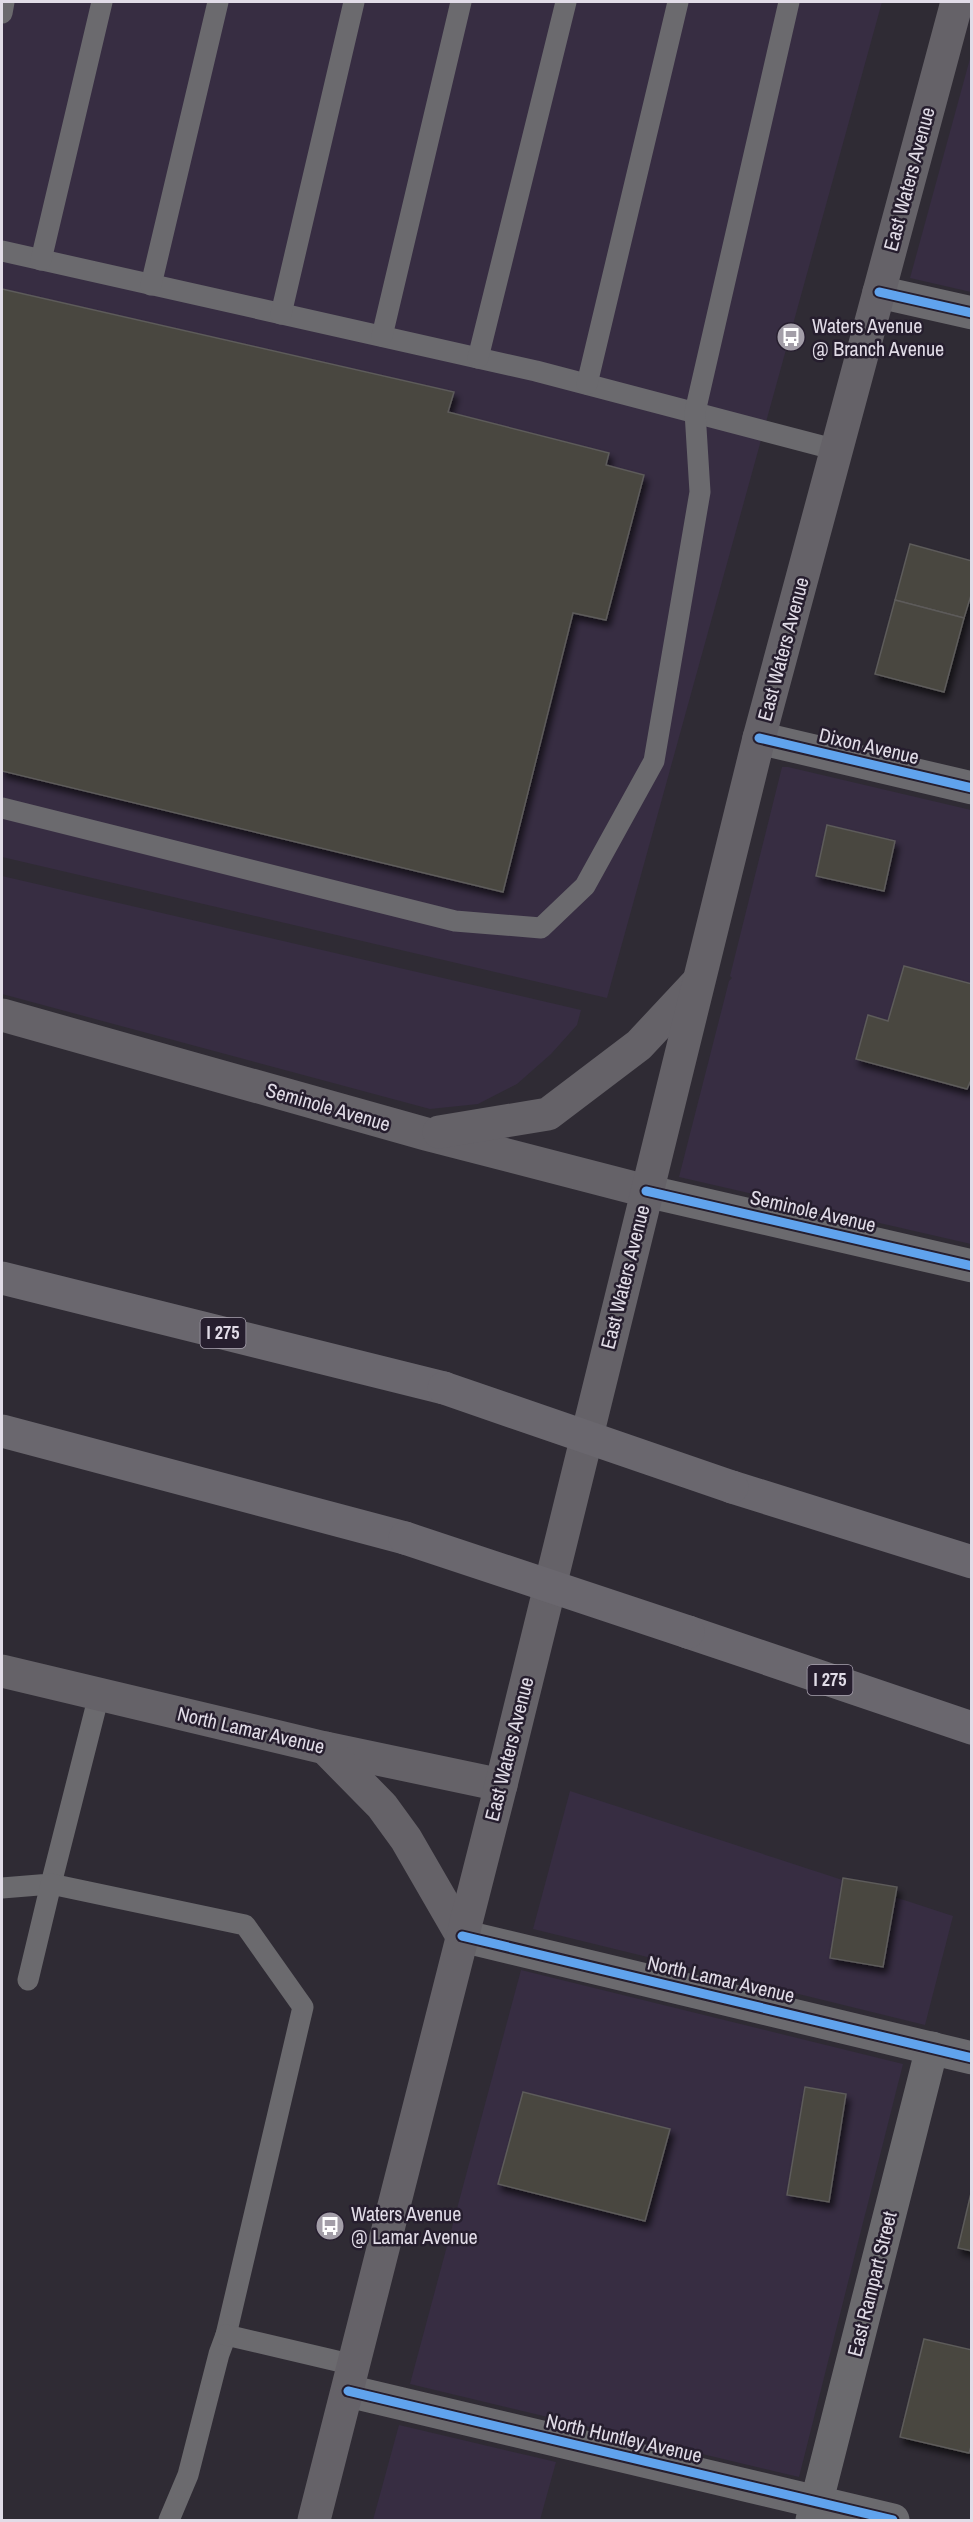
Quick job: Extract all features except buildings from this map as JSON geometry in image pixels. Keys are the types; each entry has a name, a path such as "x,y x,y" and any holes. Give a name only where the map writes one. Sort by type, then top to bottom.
{"highway":[{"name":"I 275","path":"2,1278 444,1388 732,1486 972,1562"},
{"name":"I 275","path":"2,1431 405,1538 972,1728"}],"main road":[{"name":"East Waters Avenue","path":"314,2520 501,1785 759,738 957,2"},
{"path":"426,1134 548,1114 639,1045 699,980"},
{"name":"Seminole Avenue","path":"2,1015 426,1134 646,1191"},
{"name":"North Lamar Avenue","path":"2,1671 325,1748 501,1785"},
{"path":"325,1748 382,1806 406,1839 462,1936"}],"street":[{"path":"879,292 972,313"},
{"name":"Dixon Avenue","path":"759,738 972,788"},
{"name":"Seminole Avenue","path":"646,1191 972,1266"},
{"name":"North Lamar Avenue","path":"462,1936 972,2058"},
{"name":"East Rampart Street","path":"814,2512 932,2049"},
{"name":"North Huntley Avenue","path":"351,2378 814,2512 893,2520"}],"lane":[{"path":"2,13 4,2"},
{"path":"41,260 102,2"},
{"path":"151,285 218,2"},
{"path":"281,314 354,2"},
{"path":"382,336 461,2"},
{"path":"478,358 566,2"},
{"path":"587,384 678,2"},
{"path":"2,808 455,921 541,928 585,886 654,760 700,492 694,412 789,2"},
{"path":"2,251 478,358 587,384 837,450"},
{"path":"28,1980 99,1695"},
{"path":"2,1888 51,1884 245,1925 303,2007 226,2335 188,2475 169,2520"},
{"path":"226,2335 351,2378"}],"shaded area":[{"path":"2,2 882,2 607,998 2,857"},
{"path":"971,55 971,292 910,278"},
{"path":"782,767 971,810 971,1244 679,1177 729,981 732,978 730,976"},
{"path":"2,876 581,1010 577,1025 551,1054 517,1084 478,1104 430,1109 2,994"},
{"path":"570,1791 953,1916 925,2025 533,1929"},
{"path":"521,1970 903,2064 799,2477 410,2384"},
{"path":"399,2425 556,2462 540,2520 373,2520"}],"cycle path":[{"path":"879,292 972,313"},
{"path":"759,738 972,788"},
{"path":"646,1191 972,1266"},
{"path":"462,1936 972,2058"},
{"path":"348,2391 893,2520"}],"place":[{"name":"Waters Avenue @ Branch Avenue","path":"791,337"},
{"name":"Waters Avenue @ Lamar Avenue","path":"330,2226"}]}
